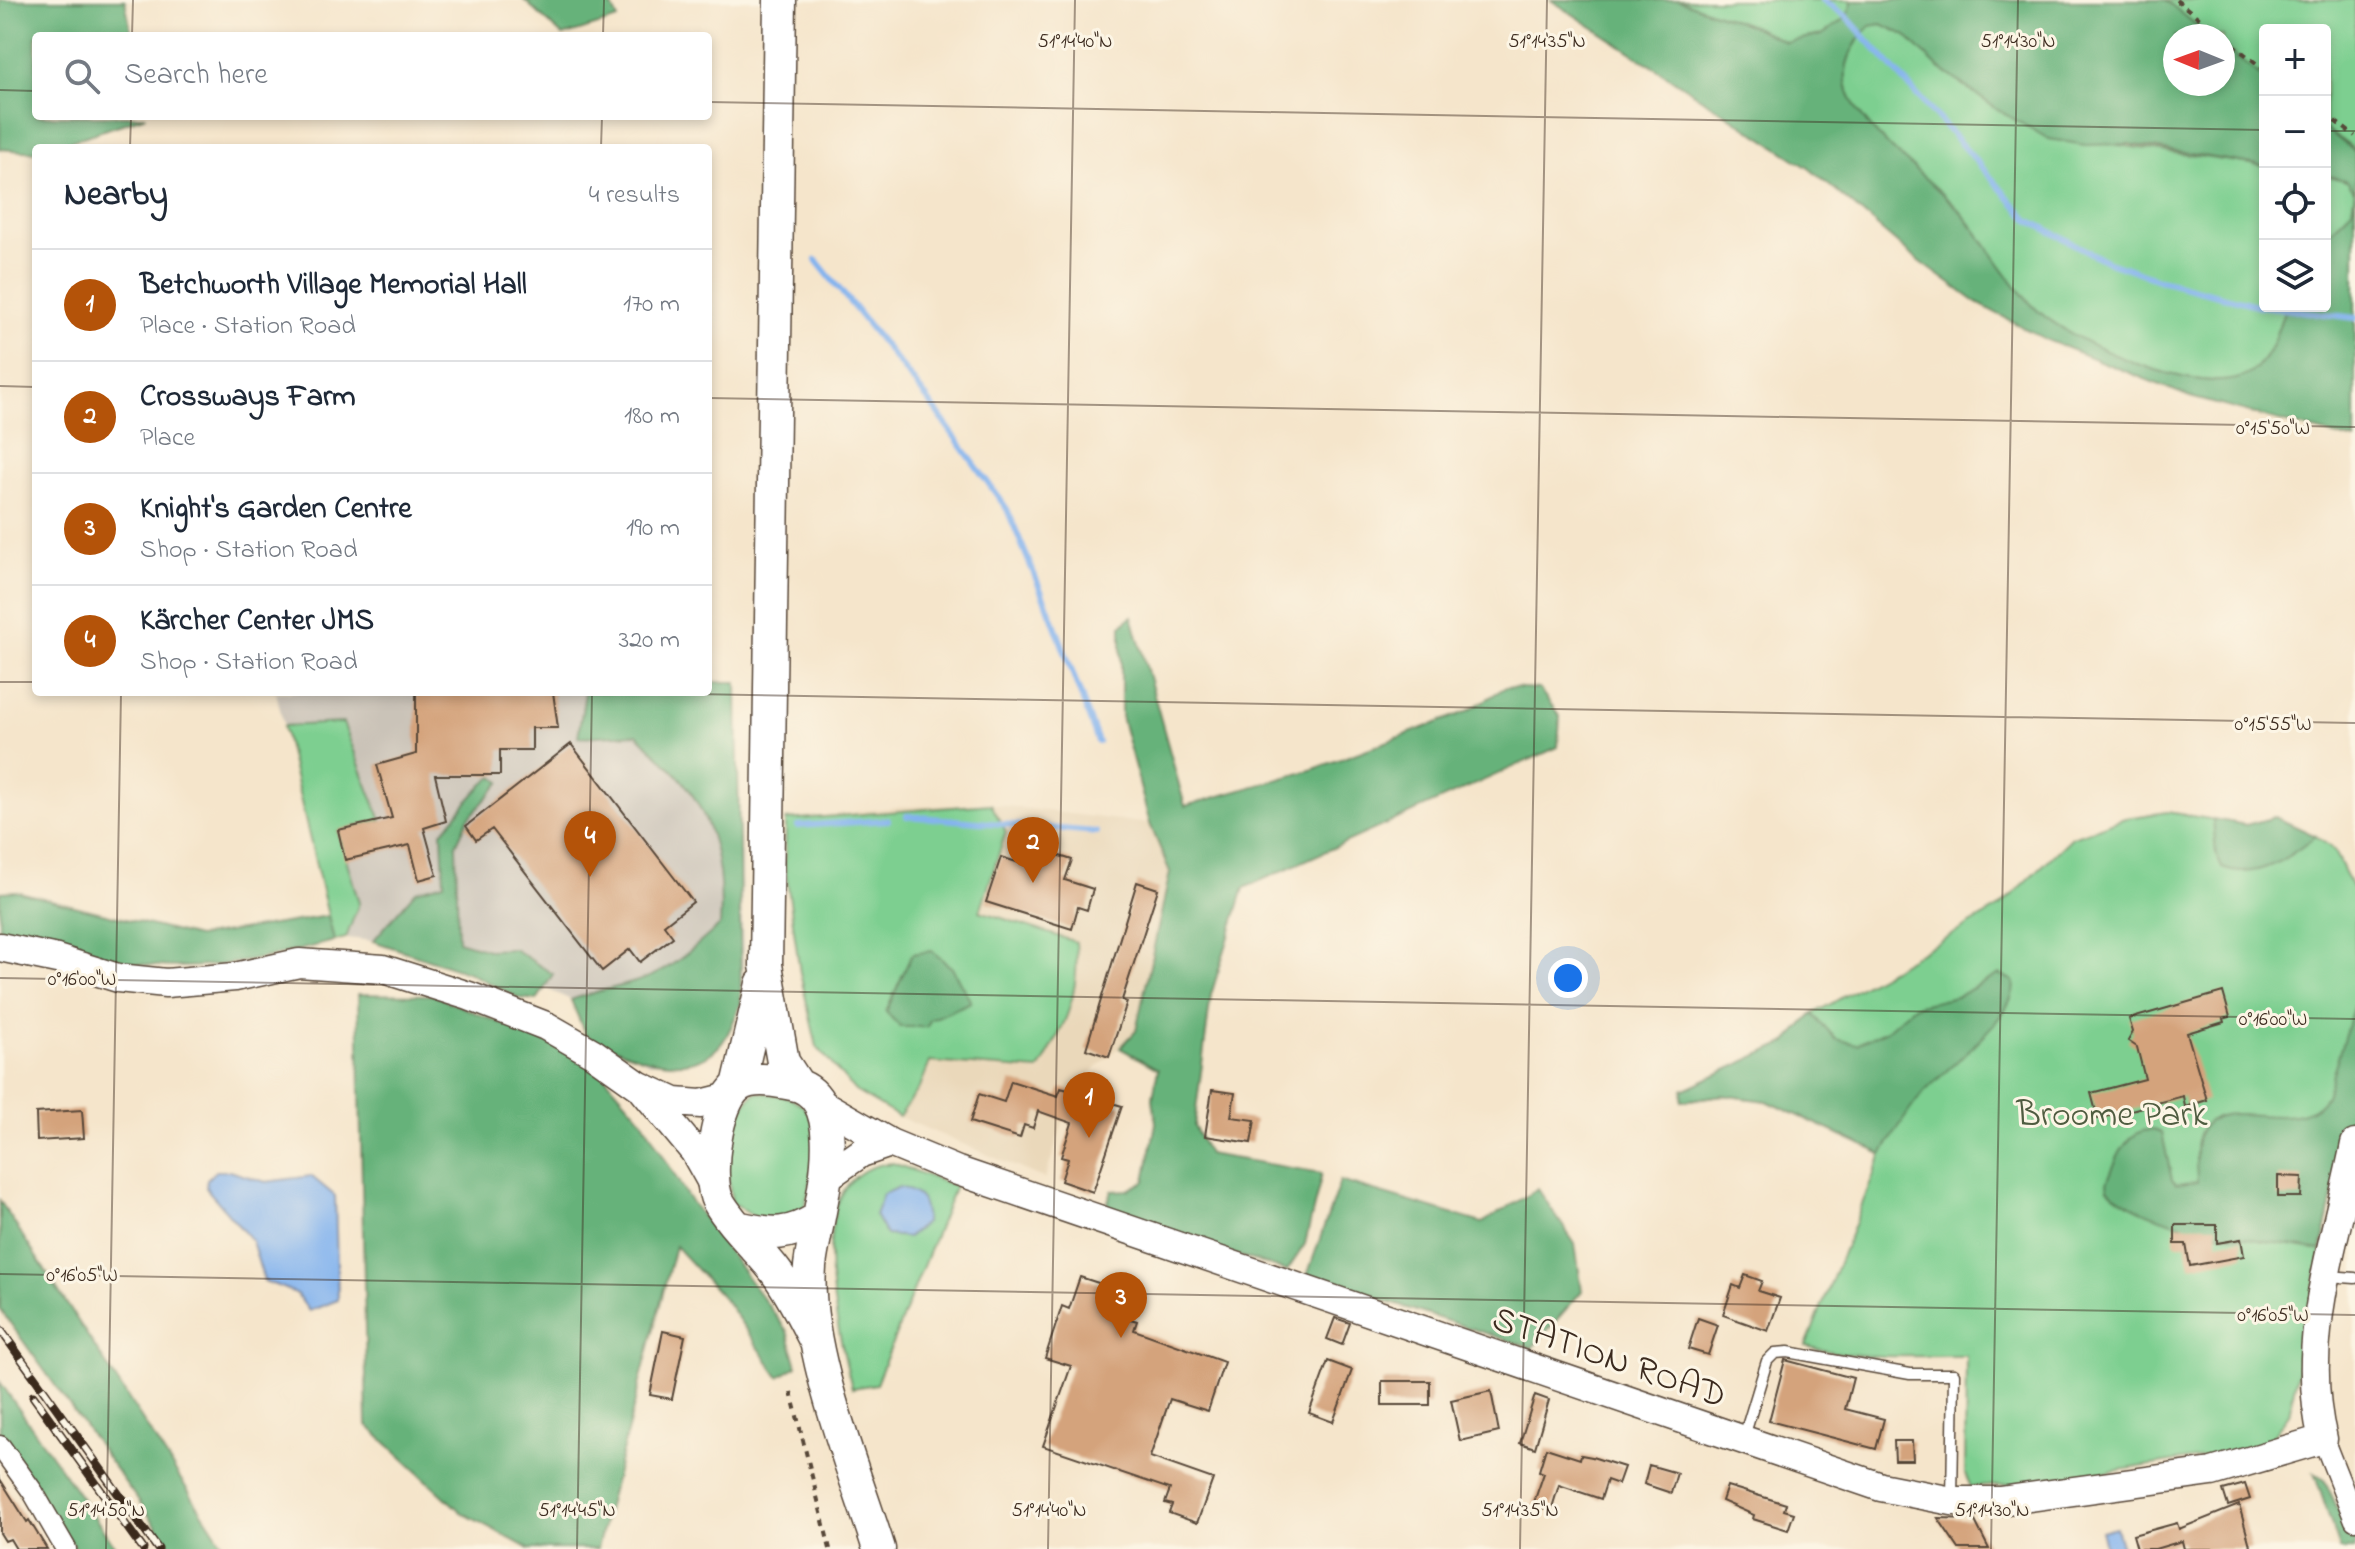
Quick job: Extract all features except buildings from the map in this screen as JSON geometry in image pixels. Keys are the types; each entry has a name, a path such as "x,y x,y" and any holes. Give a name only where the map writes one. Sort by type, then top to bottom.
{"main road":[{"path":"780,0 766,965 783,1062 826,1122 828,1176 817,1219 810,1269 815,1340"},
{"path":"766,965 733,1092 717,1128 712,1183 717,1200 778,1274 815,1340 879,1549"},
{"path":"733,1092 756,1080 807,1092"},
{"path":"741,1228 769,1234 795,1232 817,1219"}],"street":[{"path":"0,947 57,959 118,978 166,983 235,977 299,963 383,969 469,996 546,1026 593,1053 638,1085 675,1102 701,1104 733,1092"},
{"path":"638,1085 694,1151 712,1183"},
{"name":"STATION ROAD","path":"807,1092 890,1143 1092,1219 1336,1298 1881,1487 1952,1501 2000,1501 2185,1477 2231,1468 2323,1439"},
{"path":"828,1176 861,1153 890,1143"},
{"path":"2355,1144 2326,1276 2313,1377 2323,1439 2355,1520"},
{"path":"0,1446 33,1492 66,1549"}],"lane":[{"path":"2326,1276 2355,1278"},
{"path":"1743,1441 1767,1361 1775,1353 1799,1353 1910,1374 1954,1374 1952,1501"}],"path":[{"path":"2176,0 2207,24"},
{"path":"2235,46 2259,65"},
{"path":"2331,118 2355,136"},
{"path":"791,1392 830,1549"}],"shaded area":[{"path":"712,682 737,682 743,967 741,1004 722,1043 698,1060 650,1063 586,1036 571,1000 547,989 537,1000 519,998 467,972 373,941 346,938 334,941 277,696 712,696"},
{"path":"991,804 1150,824 1170,871 1136,1031 1073,1090 1045,1179 899,1117 855,1091 817,1047 800,973 785,866 786,820 897,807"}],"green space":[{"path":"0,0 125,0 131,32 32,32 32,120 134,120 62,144 32,144 32,152 0,149"},
{"path":"524,0 609,0 618,19 576,32 559,32"},
{"path":"1551,0 1678,0 1752,26 1785,42 1822,35 1847,17 1853,0 2165,0 2195,24 2163,24 2163,96 2235,96 2235,56 2259,75 2259,165 2128,144 2085,145 2049,139 1998,110 1938,67 1905,35 1882,24 1870,26 1854,47 1847,64 1848,91 1867,123 1958,209 2032,305 2074,335 2104,350 2170,374 2228,381 2249,374 2268,352 2284,312 2331,312 2331,230 2352,210 2355,191 2355,441 2190,397 2047,340 1977,303 1910,254 1810,169"},
{"path":"1678,0 1853,0 1847,17 1822,35 1785,42 1752,26"},
{"path":"2165,0 2355,0 2355,150 2331,132 2331,24 2259,24 2259,75 2235,56 2235,24 2195,24"},
{"path":"1882,24 1905,35 1938,67 1998,110 2111,144 2259,165 2259,312 2284,312 2273,343 2257,368 2232,380 2184,377 2103,352 2061,330 2043,316 2012,282 1958,209 1881,138 1855,106 1846,81 1847,64 1854,47 1870,25"},
{"path":"2331,133 2355,152 2355,191 2347,181 2331,177"},
{"path":"2331,177 2347,181 2355,191 2352,210 2331,230"},
{"path":"1132,616 1185,806 1314,769 1466,712 1506,687 1539,689 1560,716 1558,747 1244,888 1211,995 1194,1126 1208,1154 1322,1173 1305,1244 1287,1271 1103,1213 1112,1191 1128,1190 1145,1181 1156,1123 1153,1098 1158,1069 1120,1048 1136,1031 1170,872 1150,824 1121,716 1121,626"},
{"path":"712,682 737,682 741,1004 721,1044 707,1056 691,1062 673,1063 619,1050 586,1036 571,1000 655,975 684,956 720,925 717,860 709,828 690,790 637,734 578,737 584,696 712,696"},
{"path":"343,723 381,820 338,831 359,903 346,938 334,941 283,726"},
{"path":"493,777 501,782 468,819 456,845 458,941 488,950 514,949 553,974 537,1000 519,998 467,972 373,941 416,891 444,883 442,832 478,789"},
{"path":"991,804 1006,832 980,911 1076,942 1076,978 1069,1009 1039,1070 930,1062 920,1087 899,1117 855,1091 817,1047 800,973 785,866 786,820","holes":["912,955 970,1002 930,1020 886,1011"]},
{"name":"Broome Park","path":"2167,812 2246,825 2275,817 2316,836 2335,851 2355,894 2355,1100 2339,1162 2289,1414 2270,1440 2241,1451 2031,1484 1971,1487 1965,1474 1966,1356 1846,1354 1806,1346 1882,1154 1767,1101 1722,1095 1682,1101 1683,1090 1787,1042 1813,1014 2000,907 2072,837 2125,818"},
{"path":"2275,817 2316,836 2272,865 2248,872 2222,868 2216,854 2213,819 2246,825"},
{"path":"15,891 197,937 328,916 334,941 224,964 179,967 137,964 0,932 0,892"},
{"path":"932,951 952,968 971,1002 930,1020 927,1027 900,1027 886,1012 912,954"},
{"path":"2000,974 2013,981 2012,994 2005,1010 1919,1098 1882,1154 1767,1101 1722,1095 1682,1101 1683,1090 1787,1042 1813,1014 1836,1039 1857,1044 1887,1030 1914,1006 1956,997"},
{"path":"358,994 433,995 551,1044 602,1073 641,1118 687,1196 787,1331 797,1366 779,1377 726,1301 675,1246 597,1549 529,1549 461,1512 367,1425"},
{"path":"2355,1001 2355,1100 2321,1250 2179,1224 2152,1215 2108,1189 2107,1183 2119,1154 2141,1131 2162,1133 2172,1180 2176,1184 2197,1182 2198,1138 2210,1120 2241,1114 2297,1115 2313,1109 2326,1096"},
{"path":"756,1092 794,1100 805,1108 814,1134 813,1165 805,1207 784,1217 767,1220 751,1215 732,1202 729,1187 729,1143 738,1116"},
{"path":"893,1163 955,1186 876,1384 852,1388 833,1292 830,1256 833,1221 843,1192 862,1172"},
{"path":"1340,1181 1482,1223 1538,1189 1575,1244 1582,1291 1532,1348 1307,1276"},
{"path":"0,1201 226,1549 173,1549 0,1309"},
{"path":"0,1382 117,1549 76,1549 0,1437"},
{"path":"2314,1473 2325,1481 2351,1537 2355,1536 2355,1549 2340,1549"}],"water":[{"path":"216,1171 229,1171 266,1182 311,1176 335,1196 338,1300 309,1311 296,1293 264,1281 252,1241 206,1188 207,1179"},
{"path":"899,1187 917,1195 924,1209 925,1223 908,1237 886,1235 875,1215 883,1194"},
{"path":"2116,1527 2122,1549 2106,1549 2101,1531"}],"waterway":[{"path":"1823,0 1847,17 2029,220 2106,261 2164,281 2260,306 2355,318"},
{"path":"816,260 929,401 1007,509 1052,617 1098,742"},
{"path":"907,816 1096,832"},
{"path":"798,826 888,820"}],"railway":[{"path":"0,1329 158,1549"},
{"path":"33,1396 143,1549"}],"place":[{"name":"Kärcher Center JMS","path":"590,877"},
{"name":"Crossways Farm","path":"1033,883"},
{"name":"Betchworth Village Memorial Hall","path":"1089,1138"},
{"name":"Knight's Garden Centre","path":"1121,1338"}]}
